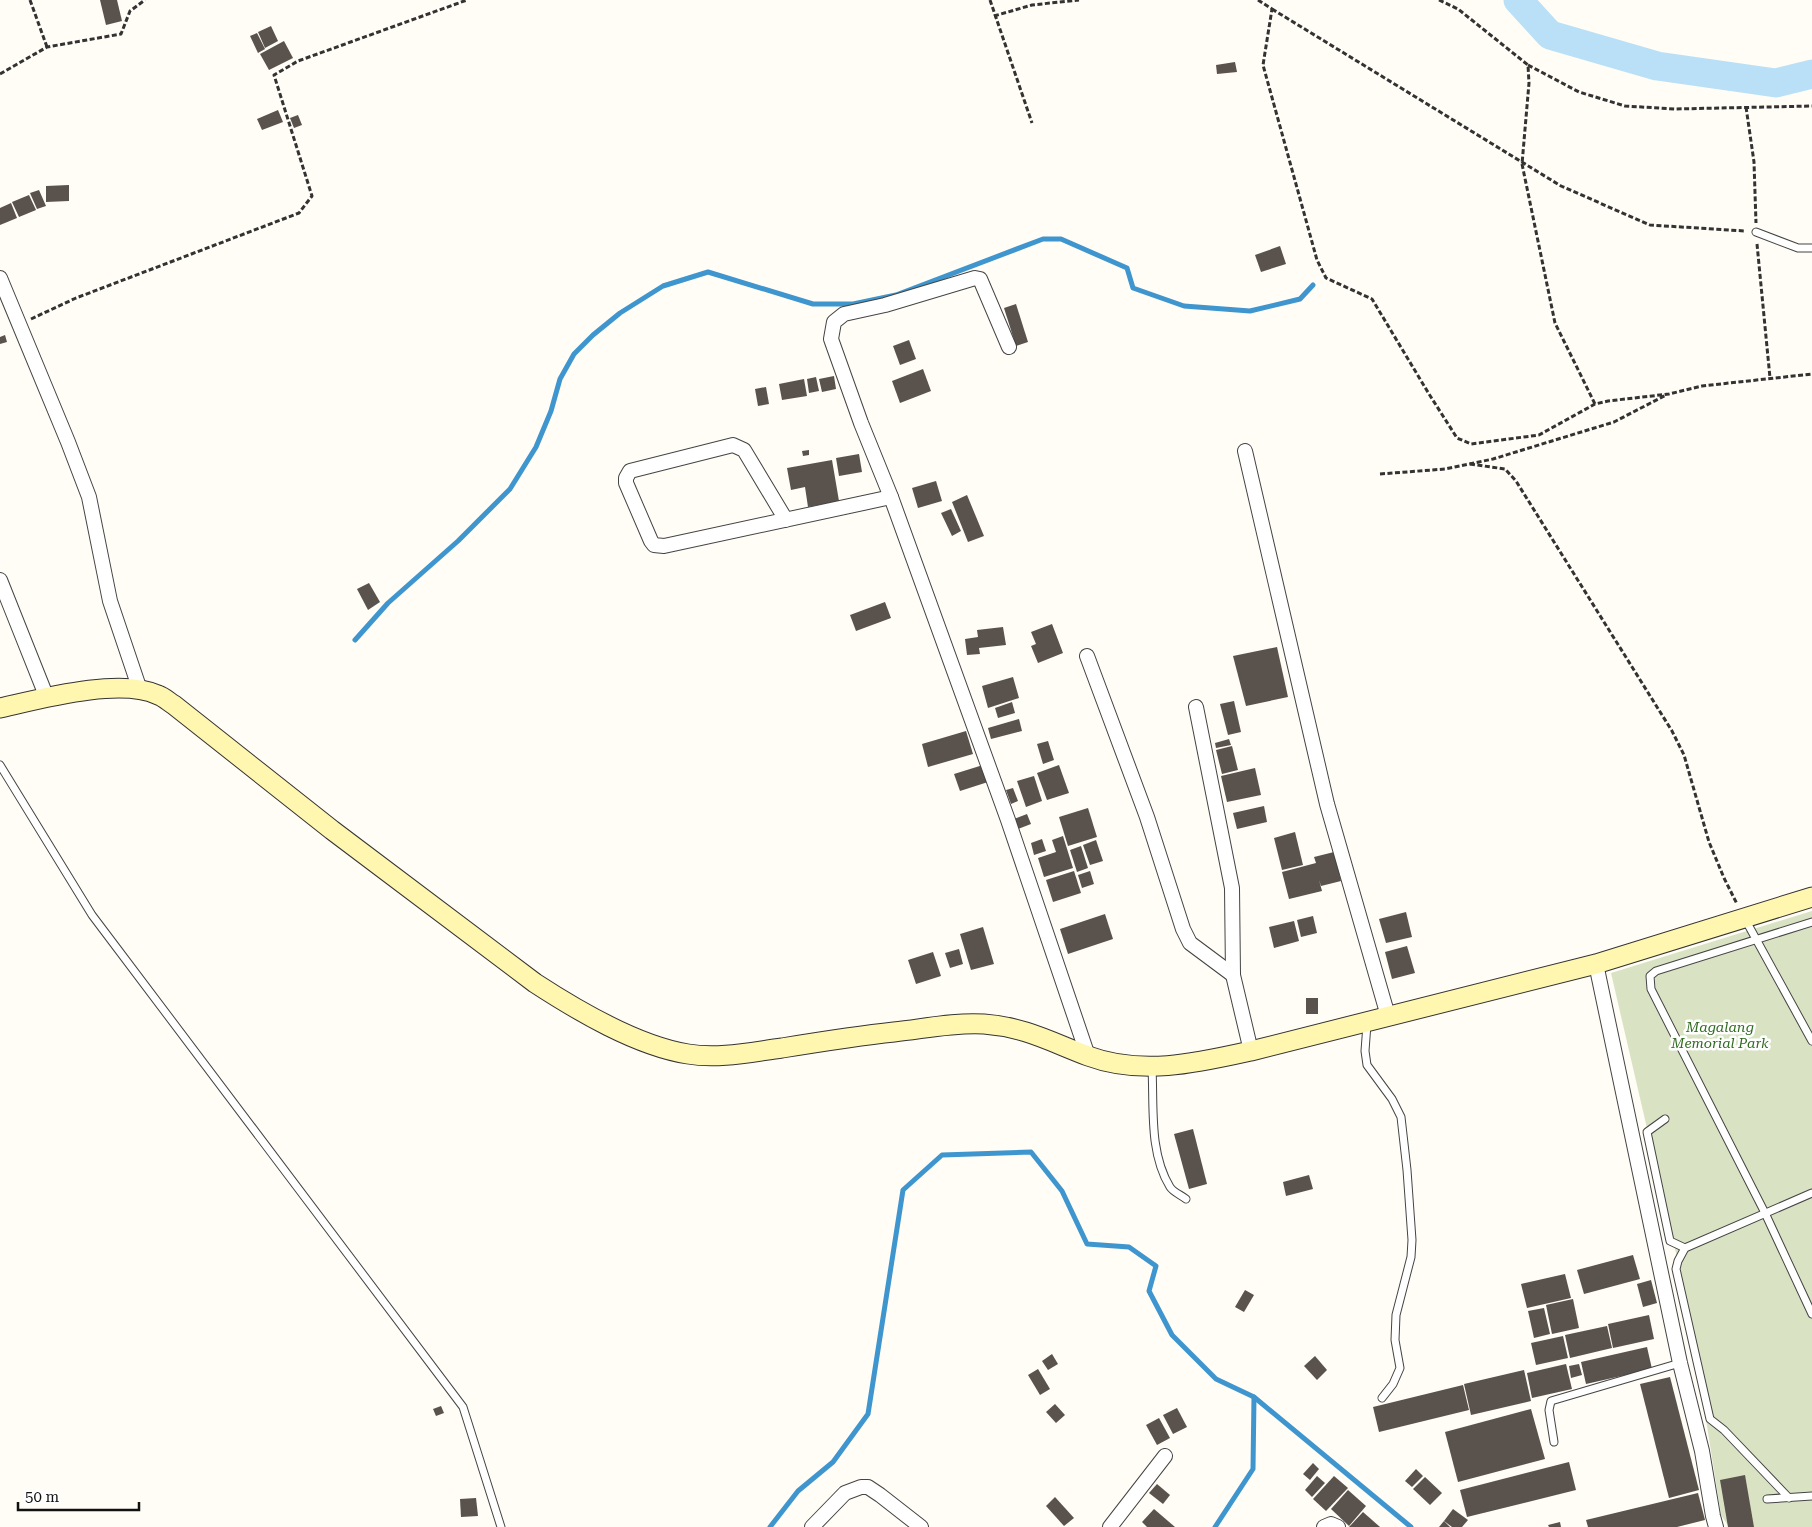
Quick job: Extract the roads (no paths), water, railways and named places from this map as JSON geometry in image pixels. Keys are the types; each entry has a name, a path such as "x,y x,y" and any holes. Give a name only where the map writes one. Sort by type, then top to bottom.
{"street":[{"path":"0,278 68,442 88,497 110,601 140,690"},
{"path":"1010,347 980,279 975,278 885,305 844,314 834,322 831,339 861,423 891,497 1008,820 1088,1056"},
{"path":"786,520 744,450 733,445 630,471 626,478 626,483 651,541 658,547 786,520 891,497"},
{"path":"1245,451 1327,804 1388,1016"},
{"path":"0,580 48,698"},
{"path":"1087,656 1147,817 1183,929 1190,944 1233,975"},
{"path":"0,708 97,690 140,690 158,694 325,824 535,983 566,1003 600,1021 661,1048 689,1054 741,1054 861,1036 955,1025 982,1024 1034,1033 1088,1056 1109,1062 1152,1067 1199,1063 1596,964 1812,897"},
{"path":"1196,707 1232,888 1233,975 1251,1051"},
{"path":"1596,964 1680,1363 1702,1450 1716,1527"},
{"path":"1110,1527 1165,1456"},
{"path":"812,1527 845,1493 861,1487 868,1487 921,1527"},
{"path":"1324,1527 1331,1524 1338,1527"}],"lane":[{"path":"1756,232 1798,248 1812,248"},
{"path":"0,765 92,915 463,1407 501,1527"},
{"path":"1744,918 1812,1041"},
{"path":"1812,922 1756,938 1656,971 1650,976 1651,989 1766,1214 1812,1314"},
{"path":"1367,1022 1365,1051 1367,1066 1392,1099 1401,1117 1412,1240 1411,1256 1396,1315 1395,1340 1400,1368 1394,1384 1382,1398"},
{"path":"1152,1067 1155,1147 1158,1159 1171,1189 1186,1199"},
{"path":"1665,1119 1647,1132 1670,1241 1677,1246 1685,1248 1812,1193"},
{"path":"1685,1248 1676,1269 1710,1420 1724,1430 1789,1498"},
{"path":"1554,1442 1549,1410 1551,1401 1680,1363"},
{"path":"1767,1499 1812,1496"}],"waterway":[{"path":"1518,0 1550,35 1657,66 1776,83 1812,74"},
{"path":"355,640 388,603 458,541 510,489 536,447 551,411 560,379 574,354 593,335 620,313 663,286 708,272 813,304 853,304 896,295 1043,239 1061,239 1127,268 1133,288 1184,306 1250,311 1300,299 1313,285"},
{"path":"770,1527 798,1491 833,1462 868,1414 903,1190 942,1155 1031,1152 1062,1191 1087,1244 1129,1247 1156,1266 1149,1291 1172,1335 1216,1379 1254,1397 1411,1527"},
{"path":"1215,1527 1253,1469 1254,1397"}],"park label":[{"name":"Magalang Memorial Park","path":"1720,1036"}]}
